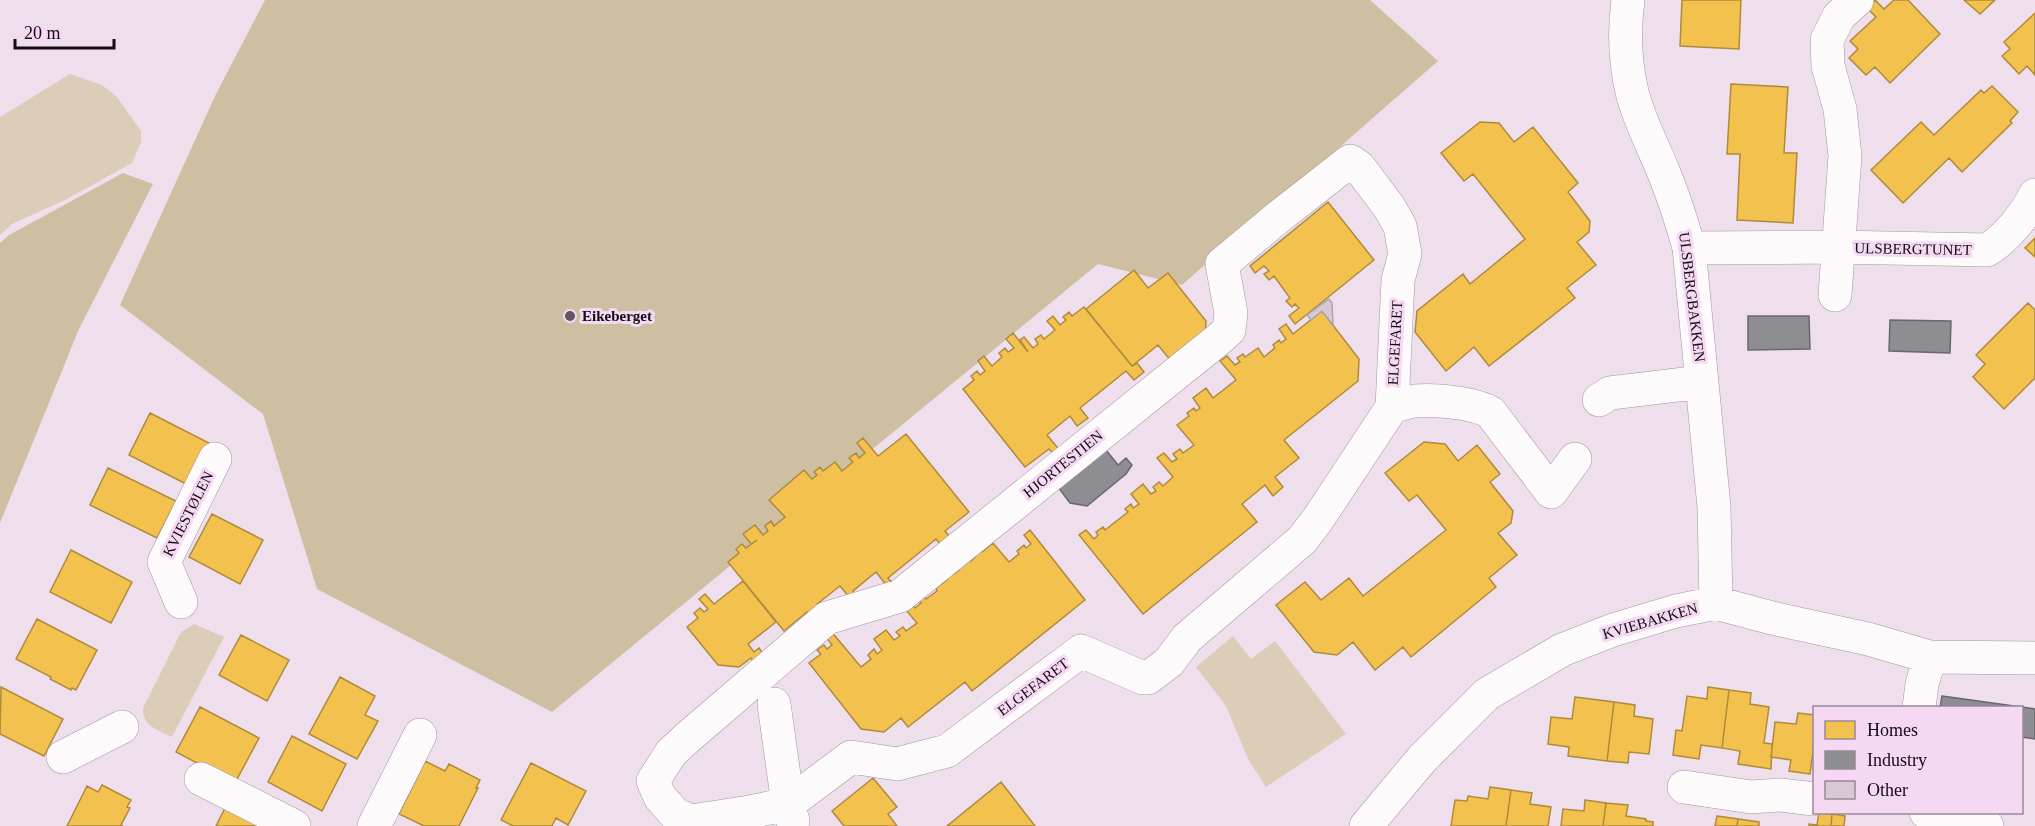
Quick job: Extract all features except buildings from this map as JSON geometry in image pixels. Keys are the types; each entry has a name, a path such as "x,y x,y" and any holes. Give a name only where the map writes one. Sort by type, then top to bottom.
{"street":[{"name":"ULSBERGBAKKEN","path":"1628,0 1625,37 1632,91 1647,136 1682,222 1689,248 1714,507 1716,603"},
{"name":"ULSBERGTUNET","path":"1837,247 1845,156 1840,109 1828,66 1827,40 1839,16 1857,0"},
{"name":"HJORTESTIEN","path":"691,821 675,814 660,797 653,781 671,753 827,618 900,596 1219,339 1229,330 1231,313 1222,264 1347,162 1354,162 1359,167 1389,207 1400,226 1405,254 1398,280"},
{"name":"ULSBERGTUNET","path":"1689,248 1837,247 1987,250 2007,234 2035,195"},
{"path":"1835,295 1837,247"},
{"name":"ELGEFARET","path":"691,821 750,812 791,815 851,757 897,764 947,751 1081,651 1143,678 1148,678 1169,662 1187,638 1302,540 1392,407 1398,280"},
{"path":"1599,400 1610,393 1702,382"},
{"name":"ELGEFARET","path":"1392,407 1415,401 1450,403 1486,409 1551,492 1575,459"},
{"name":"KVIESTØLEN","path":"182,602 164,562 215,459"},
{"name":"KVIEBAKKEN","path":"1366,826 1422,759 1487,694 1562,650 1613,630 1676,612 1716,603 1868,639 1930,657 2035,658"},
{"path":"1918,706 1930,657"},
{"path":"774,704 791,815"},
{"path":"63,757 122,728"},
{"path":"374,826 420,735"},
{"path":"201,779 294,826"},
{"path":"1684,787 1751,797 1781,795 1813,799"},
{"path":"1933,814 1982,821 1987,826"}],"shaded area":[{"path":"265,0 1370,0 1438,61 1182,285 1098,264 552,712 317,589 263,414 120,305 216,94"},
{"path":"70,74 102,85 117,97 141,131 141,142 132,163 65,200 12,224 0,235 0,117"},
{"path":"123,173 153,184 79,329 0,523 0,243 9,235"},
{"path":"194,624 224,637 172,737 148,723 143,714 143,708 181,632"},
{"path":"1233,636 1251,659 1275,641 1346,734 1266,787 1248,759 1226,706 1196,667"}],"place":[{"name":"Eikeberget","path":"570,316"}]}
